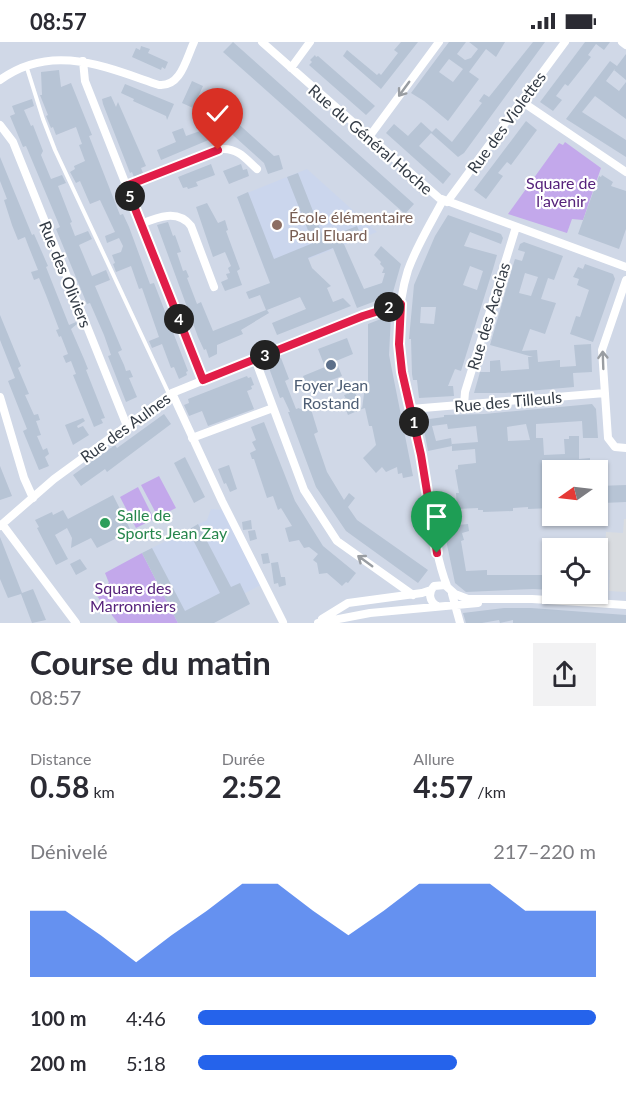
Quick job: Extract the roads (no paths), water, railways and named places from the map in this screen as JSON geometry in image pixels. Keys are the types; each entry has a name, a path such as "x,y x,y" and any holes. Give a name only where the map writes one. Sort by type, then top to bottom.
{"street":[{"path":"0,80 26,65 58,60 83,61 110,67 159,85 169,85 178,78 194,42"},
{"name":"Rue du Général Hoche","path":"262,42 445,201 626,267"},
{"path":"291,68 310,42"},
{"path":"369,137 439,42"},
{"name":"Rue des Violettes","path":"460,623 439,562 426,480 400,359 401,304 413,258 445,201 565,42"},
{"path":"622,42 626,45"},
{"path":"83,61 85,81 203,380"},
{"path":"521,101 626,172"},
{"name":"Rue des Oliviers","path":"0,125 13,142 127,426"},
{"path":"126,186 222,149 234,150 257,169"},
{"path":"141,224 166,215 188,222 214,287"},
{"name":"Rue des Acacias","path":"464,405 464,394 516,227"},
{"path":"626,280 603,345 608,438 615,447 626,448"},
{"name":"Rue des Aulnes","path":"1,525 54,479 171,394 380,310 401,304"},
{"path":"255,359 304,490 333,536 412,595"},
{"name":"Rue des Tilleuls","path":"411,410 605,393"},
{"path":"171,394 283,622"},
{"path":"0,397 24,478 33,498"},
{"path":"192,438 273,408"},
{"path":"1,525 76,623"},
{"path":"439,562 439,571 430,599 441,606"},
{"path":"313,623 351,602 412,595 440,584 463,598 532,599 626,605"},
{"path":"441,606 451,601 450,590"},
{"path":"318,623 354,616 455,606 488,600"},
{"path":"351,602 347,609 354,616"}],"lane":[{"path":"26,65 55,150 171,394"}],"place":[{"name":"École élémentaire Paul Eluard","path":"277,225"},
{"name":"Foyer Jean Rostand","path":"331,365"},
{"name":"Salle de Sports Jean Zay","path":"105,523"}],"park label":[{"name":"Square de l'avenir","path":"561,191"},
{"name":"Square des Marronniers","path":"133,596"}]}
